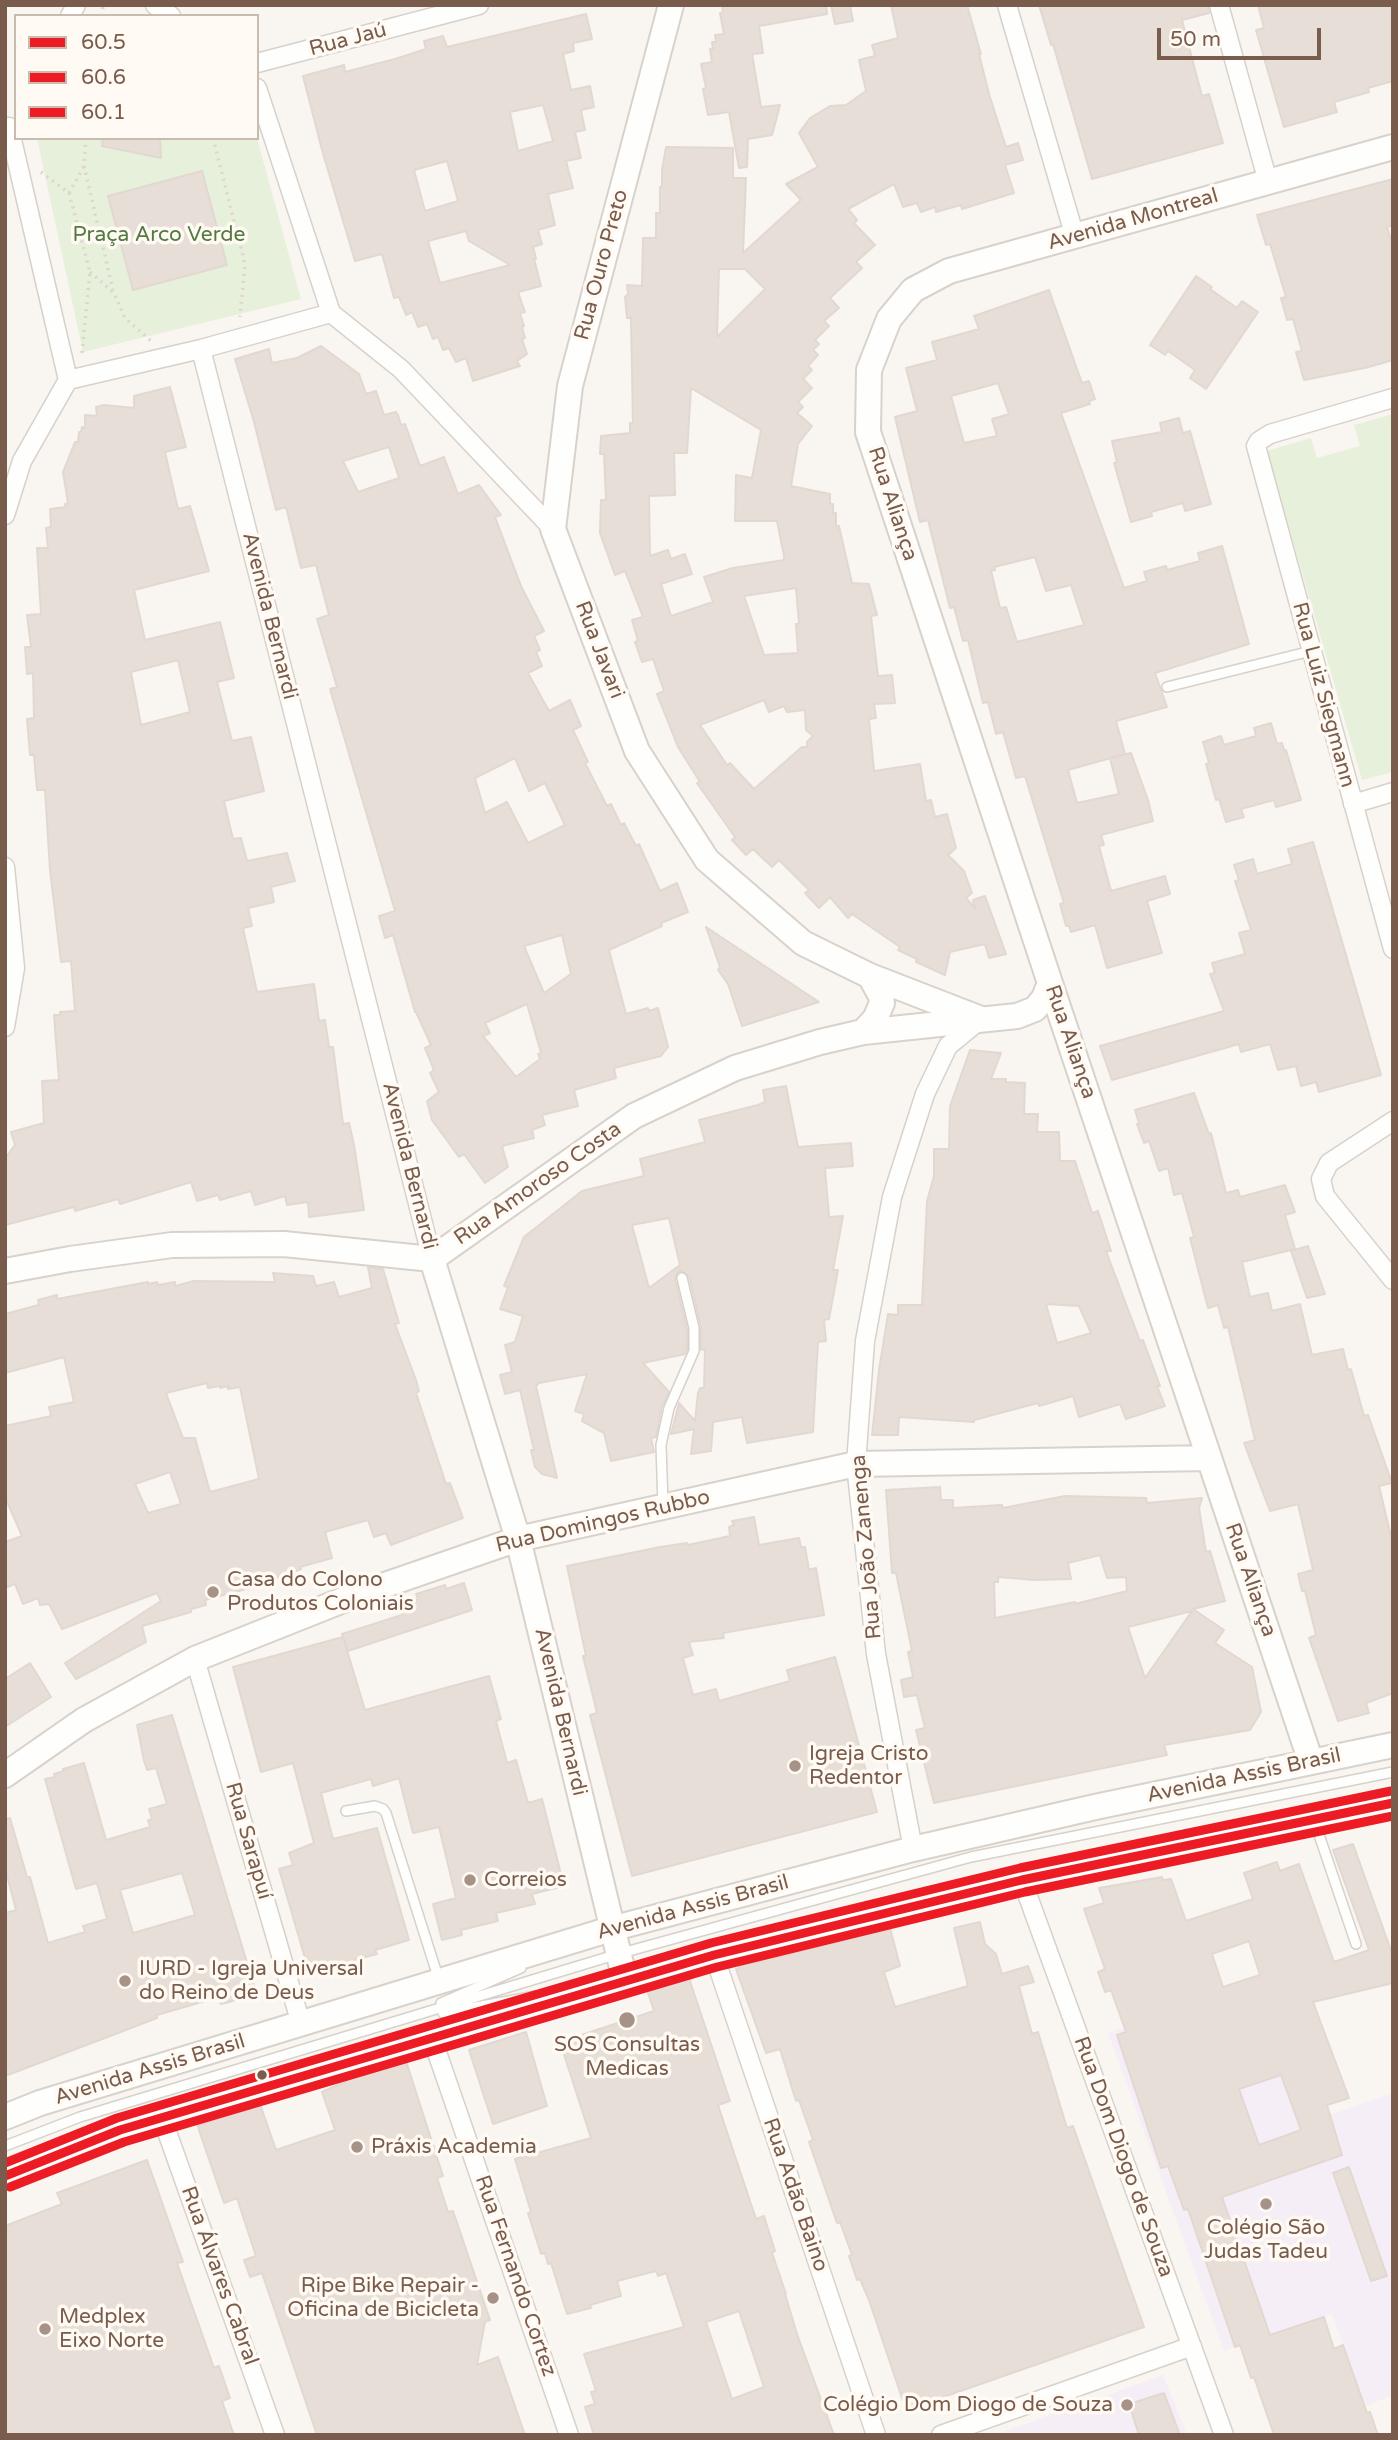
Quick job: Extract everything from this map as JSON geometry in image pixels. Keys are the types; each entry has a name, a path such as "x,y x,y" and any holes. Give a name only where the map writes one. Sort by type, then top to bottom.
{"main road":[{"name":"Rua Ouro Preto","path":"553,529 570,386 671,5"},
{"name":"Avenida Montreal","path":"889,319 913,290 949,271 1393,147"},
{"name":"Rua Aliança","path":"889,319 869,370 868,432 1311,1762"},
{"name":"Rua Javari","path":"553,529 638,751 707,860 803,943 870,976 981,1019"},
{"path":"863,1032 875,1019 882,1003 870,976"},
{"path":"1017,1016 1035,1009 1044,998 1050,983"},
{"name":"Rua Amoroso Costa","path":"5,1271 172,1245 284,1244 432,1259 634,1116 735,1068 863,1032 1017,1016 1046,1025 1070,1043"},
{"name":"Avenida Bernardi","path":"432,1259 518,1539 625,1980"},
{"name":"Rua Domingos Rubbo","path":"5,1775 84,1720 195,1659 356,1595 518,1539 856,1464 1209,1458"},
{"name":"Avenida Assis Brasil","path":"5,2116 40,2103 611,1929 913,1849 1095,1807 1393,1745"},
{"path":"5,2176 120,2130 714,1955 1022,1880 1393,1803"}],"street":[{"name":"Rua Jaú","path":"259,62 479,5"},
{"path":"1007,5 1075,237"},
{"path":"1219,5 1268,182"},
{"path":"68,380 201,349 331,313 259,94"},
{"path":"5,515 22,461 68,380 10,123"},
{"name":"Rua Javari","path":"331,313 401,369 553,529"},
{"name":"Avenida Bernardi","path":"201,349 432,1259"},
{"name":"Rua Luiz Siegmann","path":"1393,398 1270,434 1259,441 1257,453 1393,949"},
{"path":"1353,804 1393,792"},
{"path":"5,867 15,968 5,1027"},
{"name":"Rua João Zanenga","path":"913,1849 876,1654 856,1464 865,1341 892,1197 925,1094 948,1046 981,1019"},
{"path":"1393,1121 1329,1163 1321,1179 1325,1196 1393,1280"},
{"name":"Rua Sarapuí","path":"195,1659 301,2024"},
{"name":"Rua Dom Diogo de Souza","path":"1022,1880 1224,2435"},
{"name":"Rua Adão Baino","path":"714,1955 876,2435"},
{"name":"Rua Fernando Cortez","path":"432,2038 569,2435"},
{"name":"Rua Álvares Cabral","path":"162,2118 275,2435"},
{"path":"941,2435 1192,2346"}],"lane":[{"path":"1167,687 1311,651"},
{"path":"663,1507 661,1445 670,1408 694,1351 694,1328 682,1278"},
{"path":"5,2146 80,2117 618,1954 971,1857 1393,1772"},
{"path":"346,1811 375,1807 386,1813 440,1982"},
{"path":"1314,1819 1356,1944"},
{"path":"400,2020 611,1929"},
{"path":"400,2020 625,1980"}],"path":[{"path":"86,140 85,166 114,293 125,318 152,341"},
{"path":"213,140 244,264 240,321"},
{"path":"69,193 85,166"},
{"path":"36,169 69,193 90,272 83,352 68,380"},
{"path":"90,272 114,293"}],"shaded area":[{"name":"Colégio São Judas Tadeu","path":"1280,1972 1330,2115 1393,2093 1393,2395 1365,2406 1332,2314 1224,2351 1108,2033"},
{"name":"Colégio Dom Diogo de Souza","path":"1163,2375 1187,2435 994,2435"}],"green space":[{"name":"Praça Arco Verde","path":"37,140 258,140 301,299 83,352"},
{"path":"1393,414 1393,772 1362,780 1267,451 1311,438 1317,458 1360,446 1354,425"}],"building":[{"path":"722,5 826,5 827,14 759,26 763,53 752,54 761,107 780,105 772,135 748,139 747,167 739,168 729,112 708,115 703,89 706,88 701,64 712,62 710,49 713,49 712,42 716,42 715,35 724,34 720,13 723,12"},
{"path":"831,5 850,5 853,21 835,24"},
{"path":"891,5 967,5 989,94 1006,147 1018,143 1023,160 1005,165 1014,193 962,209 961,205 936,212 935,207 921,212 917,203 903,207 894,184 848,209 857,220 854,223 875,245 856,262 862,268 830,298 839,308 824,321 829,326 815,340 819,344 813,350 818,355 808,366 812,370 803,379 812,388 798,402 803,407 797,413 812,426 798,444 791,486 830,494 830,504 833,504 833,513 836,513 836,526 839,526 852,583 869,584 877,615 871,616 878,676 892,675 895,703 874,704 876,718 869,719 874,771 920,764 926,801 931,800 935,817 947,814 956,848 948,855 964,871 972,893 966,898 975,908 973,900 985,896 1006,954 989,958 985,944 950,952 945,975 916,962 917,959 898,950 900,947 852,914 848,918 830,897 819,908 805,893 809,890 779,860 772,867 753,849 746,855 732,840 735,837 697,783 700,782 678,747 657,694 664,691 653,659 642,662 635,642 638,641 632,620 643,617 625,571 615,575 600,533 601,500 606,500 604,454 600,454 601,436 630,433 630,423 633,424 631,318 627,318 625,297 628,294 627,285 642,286 643,238 656,238 656,213 660,213 660,187 666,147 733,148 733,178 746,178 743,253 801,200 786,184 818,167 799,133 810,118 830,106 846,105 866,91 859,60 875,56 872,45 898,38","holes":["719,269 745,269 765,289 717,337","691,388 761,430 752,478 736,475 735,521 777,521 784,560 733,568 704,577 713,602 671,616 661,584 692,574 685,554 671,559 668,550 650,556 649,496 675,495 674,453 687,453","796,588 798,653 764,655 744,596","764,700 769,712 784,706 787,712 805,710 806,730 813,736 807,742 807,747 802,747 754,789 730,763 727,765 700,725"]},
{"path":"1039,5 1208,5 1209,13 1182,20 1202,96 1209,94 1223,143 1092,179"},
{"path":"1258,5 1393,5 1393,81 1368,88 1369,92 1334,102 1337,112 1284,127 1256,30 1264,28"},
{"path":"586,14 592,39 573,43 574,51 563,54 571,90 590,86 594,107 581,110 585,130 575,132 581,158 566,161 573,188 548,194 555,225 538,230 542,244 533,247 541,286 518,292 525,312 520,313 525,338 522,339 527,354 517,361 520,366 473,381 466,358 456,362 449,348 443,350 438,337 433,339 427,324 418,327 412,312 406,315 399,297 394,298 382,254 355,261 303,76 344,65 345,72 395,59 426,49 424,41 443,36 447,47","holes":["543,105 553,141 518,151 510,112","447,161 458,201 425,211 414,170","466,231 469,241 510,265 440,283 428,241"]},
{"path":"103,140 160,140 161,158 102,146"},
{"path":"202,171 227,265 133,290 108,196"},
{"path":"1393,179 1393,225 1387,227 1393,246 1393,360 1304,380 1296,352 1302,351 1293,319 1287,320 1281,298 1286,297 1270,244 1266,245 1257,215"},
{"path":"1196,276 1237,308 1242,301 1258,312 1206,389 1190,378 1195,370 1168,351 1165,355 1150,345"},
{"path":"1049,290 1082,383 1089,381 1095,399 1089,401 1090,404 1061,413 1124,588 1147,581 1144,572 1166,566 1167,570 1200,561 1198,553 1222,546 1249,644 1155,673 1167,707 1116,721 1125,754 1115,757 1131,753 1153,821 1101,835 1104,845 1099,846 1111,891 1165,876 1170,894 1147,901 1162,953 1107,968 1095,925 1071,932 1069,926 1066,926 1060,904 1064,903 1025,776 1016,778 1003,732 996,734 988,702 983,703 968,640 963,641 954,607 950,608 928,520 920,522 895,417 917,411 906,368 937,360 932,342 979,329 974,316","holes":["998,383 1009,414 992,419 997,436 964,443 951,396","1035,557 1046,591 1071,585 1084,625 1017,642 1006,607 1000,608 991,571 995,570 994,567","1110,758 1119,794 1077,803 1068,770"]},
{"path":"321,346 359,374 366,394 376,391 384,415 396,412 401,425 405,424 420,466 444,457 458,494 479,485 501,515 495,517 521,586 544,631 534,636 540,650 536,652 542,666 528,673 549,711 570,700 581,726 573,730 588,762 585,763 607,806 611,804 621,825 624,823 636,846 639,844 660,891 677,883 688,912 609,950 626,1014 658,1008 668,1047 661,1056 614,1068 616,1078 574,1090 578,1106 542,1115 545,1125 532,1130 534,1138 502,1146 508,1167 485,1183 464,1154 459,1157 432,1120 427,1101 439,1092 430,1073 434,1070 425,1048 431,1045 415,1012 393,935 385,938 379,916 395,911 330,689 337,687 317,619 329,615 316,565 301,568 286,507 276,510 235,359 269,349 272,363 297,358","holes":["389,447 399,478 358,492 343,461","515,758 529,791 545,783 565,825 528,843 507,802 485,813 475,778","562,935 571,974 544,993 524,946","527,1004 541,1053 538,1054 540,1059 516,1077 483,1036 490,1033 485,1023"]},
{"path":"170,387 186,447 165,452 178,509 190,506 209,571 134,590 145,640 220,622 234,678 217,682 232,741 251,737 264,791 224,801 233,839 241,838 247,861 287,853 295,881 271,887 274,902 248,908 252,926 243,928 257,992 314,984 319,1021 325,1020 329,1047 333,1047 343,1124 349,1123 364,1210 309,1217 308,1202 287,1205 285,1196 255,1205 251,1191 220,1200 218,1195 197,1201 191,1182 120,1204 118,1199 75,1211 74,1207 5,1225 5,1158 15,1145 11,1132 44,1123 42,1081 59,1080 54,1015 75,1011 71,961 61,962 50,870 45,790 37,790 27,719 34,718 33,673 27,674 25,647 31,647 27,615 41,614 37,548 48,548 46,528 51,527 50,509 66,507 65,504 68,503 63,472 75,442 78,442 79,432 82,427 85,428 85,415 97,416 96,407 104,405 134,408 134,396","holes":["178,660 190,712 141,725 131,672"]},
{"path":"1179,418 1183,433 1190,431 1211,504 1185,511 1183,503 1151,512 1152,516 1131,522 1114,463 1117,462 1112,441 1162,432 1160,423"},
{"path":"1271,723 1277,744 1282,743 1286,750 1301,800 1276,807 1274,800 1241,809 1244,817 1226,822 1219,799 1216,800 1203,742 1221,736 1224,745 1256,736 1254,728"},
{"path":"1313,842 1381,1075 1319,1092 1316,1082 1301,1086 1296,1066 1278,1070 1270,1044 1241,1052 1239,1044 1112,1080 1100,1046 1224,1011 1210,974 1215,973 1212,963 1245,954 1239,933 1251,930 1235,881 1239,880 1234,865 1253,859 1257,874 1292,864 1288,849"},
{"path":"706,927 819,1002 742,1026 728,984 718,970 720,967"},
{"path":"970,1050 1001,1053 991,1079 1025,1083 1024,1114 1038,1114 1037,1132 1059,1132 1060,1161 1075,1161 1092,1213 1098,1211 1111,1251 1106,1251 1140,1341 1143,1340 1165,1406 1126,1419 1120,1404 1079,1417 1073,1396 1039,1406 1038,1403 974,1422 899,1417 898,1435 872,1435 888,1314 898,1315 898,1305 922,1305 927,1201 934,1176 934,1149 949,1149 950,1106","holes":["1046,1304 1079,1306 1091,1333 1057,1343"]},
{"path":"786,1086 798,1147 851,1143 853,1166 825,1168 829,1217 843,1216 833,1270 838,1270 829,1319 824,1320 826,1341 818,1342 813,1432 747,1443 742,1417 713,1422 711,1451 691,1454 694,1429 671,1434 679,1403 695,1421 698,1393 700,1388 704,1388 705,1349 701,1350 701,1327 689,1276 681,1271 675,1279 687,1329 687,1350 685,1354 643,1363 669,1392 662,1406 656,1437 651,1438 654,1452 611,1461 604,1433 582,1421 584,1414 575,1411 587,1374 539,1383 536,1386 557,1478 542,1474 535,1467 531,1450 534,1450 520,1390 505,1394 500,1375 512,1372 505,1345 515,1342 523,1316 500,1309 508,1287 504,1286 524,1237 582,1191 644,1176 640,1159 705,1142 699,1120 765,1102 763,1090","holes":["669,1218 680,1265 649,1288 632,1225"]},
{"path":"1194,1093 1209,1134 1211,1133 1226,1193 1238,1190 1240,1197 1285,1185 1295,1212 1285,1215 1295,1249 1242,1262 1250,1297 1268,1293 1272,1311 1300,1304 1312,1355 1343,1349 1364,1416 1368,1415 1392,1483 1379,1486 1393,1545 1393,1693 1366,1703 1369,1713 1338,1721 1309,1638 1316,1635 1298,1574 1313,1570 1298,1504 1270,1511 1244,1443 1255,1440 1228,1327 1224,1328 1218,1305 1208,1308 1190,1238 1194,1237 1182,1193 1174,1195 1168,1168 1159,1171 1149,1141 1144,1143 1137,1124 1139,1123 1135,1110"},
{"path":"1308,1246 1325,1294 1307,1298 1291,1251"},
{"path":"368,1267 383,1269 399,1323 395,1324 419,1391 416,1393 446,1484 450,1483 463,1518 391,1545 386,1533 374,1537 368,1520 325,1532 332,1558 300,1567 301,1569 250,1588 205,1600 206,1605 191,1609 191,1612 142,1626 146,1642 76,1679 65,1663 161,1601 157,1593 62,1629 49,1604 40,1605 38,1598 23,1604 15,1584 5,1588 5,1542 22,1536 5,1497 5,1426 51,1416 49,1407 74,1402 64,1357 5,1373 5,1314 39,1305 38,1300 57,1295 57,1299 148,1282 157,1282 158,1285 175,1282 175,1286 194,1281 275,1282 273,1273 313,1276 316,1286 334,1282 339,1297 372,1288","holes":["207,1383 208,1388 240,1387 259,1479 210,1492 195,1438 183,1438 166,1393","170,1472 181,1504 148,1513 135,1484"]},
{"path":"940,1487 941,1500 953,1500 953,1508 1002,1505 1003,1508 1065,1496 1146,1498 1147,1503 1202,1498 1199,1508 1206,1552 1210,1551 1225,1601 1193,1609 1224,1630 1215,1643 1252,1667 1261,1712 1250,1730 1164,1745 1167,1755 934,1803 916,1730 925,1728 917,1695 904,1697 901,1680 913,1677 908,1652 912,1651 896,1573 892,1573 886,1490","holes":["1100,1555 1107,1578 1126,1577 1127,1591 1075,1604 995,1618 994,1582 998,1582 998,1577 1071,1579 1068,1563","1192,1611 1145,1678 1128,1627"]},
{"path":"754,1517 759,1545 799,1538 801,1547 805,1547 809,1570 816,1568 824,1615 723,1633 724,1638 689,1642 693,1655 683,1658 693,1695 716,1689 719,1701 790,1681 787,1670 835,1657 877,1812 632,1876 590,1715 597,1713 583,1656 586,1656 567,1566 730,1536 729,1527 734,1525 732,1521"},
{"path":"464,1583 472,1610 348,1651 342,1634 402,1615 399,1605 418,1599 416,1594 445,1585 446,1589"},
{"path":"343,1637 365,1710 489,1676 501,1719 496,1721 507,1763 516,1760 528,1803 542,1799 564,1886 532,1894 535,1904 496,1913 498,1921 461,1930 462,1935 442,1940 433,1904 456,1898 439,1827 413,1833 399,1778 373,1786 371,1779 321,1793 333,1839 377,1828 409,1940 375,1950 377,1954 309,1972 279,1869 293,1865 289,1853 314,1843 293,1763 261,1772 233,1667"},
{"path":"30,1663 51,1697 5,1727 5,1679"},
{"path":"172,1715 255,1989 252,1996 221,2004 219,1997 157,2015 157,2018 5,2076 5,1913 16,1910 5,1868 5,1819 10,1818 48,1943 85,1932 83,1926 107,1919 97,1883 76,1889 45,1779 55,1777 54,1774 64,1771 63,1769 84,1763 106,1840 150,1827 148,1820 152,1819 149,1809 167,1804 156,1768 147,1770 137,1725","holes":["182,1873 195,1915 133,1933 120,1890"]},
{"path":"1353,1844 1393,1956 1393,1983 1313,2002 1349,2098 1327,2105 1342,2155 1222,2197 1270,2335 1324,2317 1334,2349 1343,2345 1367,2413 1370,2412 1378,2435 1274,2435 1240,2345 1235,2347 1188,2209 1184,2210 1168,2166 1161,2168 1117,2035 1126,2032 1111,1990 1105,1992 1098,1972 1105,1969 1084,1909 1104,1903 1099,1888 1162,1877 1163,1880 1171,1879 1186,1921 1253,1899 1244,1873 1277,1862 1280,1871 1299,1864 1334,1962 1369,1950 1333,1850","holes":["1249,1941 1260,1975 1223,1987 1212,1954","1281,2075 1301,2130 1259,2145 1239,2089"]},
{"path":"980,1922 985,1944 996,1954 1002,1974 1028,1966 1034,1982 1019,1986 1032,2034 1038,2032 1067,2128 1073,2126 1144,2327 906,2410 869,2300 860,2279 857,2280 849,2256 852,2255 840,2222 837,2223 809,2142 813,2140 799,2100 796,2101 780,2049 766,2053 736,1969 739,1966 890,1928 900,1966 884,1972 895,2007 968,1986 954,1928"},
{"path":"689,1978 730,2101 718,2105 756,2219 764,2216 775,2251 772,2253 797,2334 834,2435 594,2435 585,2407 595,2404 591,2392 596,2391 584,2354 684,2327 666,2273 658,2276 656,2271 617,2281 621,2296 567,2314 551,2263 548,2264 545,2253 541,2254 515,2159 591,2138 560,2042 654,2011 647,1990","holes":["739,2311 764,2387 732,2399 706,2322"]},
{"path":"526,2032 547,2106 493,2124 469,2050"},
{"path":"406,2061 443,2176 437,2178 448,2212 453,2211 490,2320 485,2322 477,2365 498,2357 525,2435 317,2435 262,2273 250,2277 244,2260 256,2256 237,2198 224,2203 199,2130 198,2125 260,2104 276,2150 335,2130 322,2092 355,2077"},
{"path":"147,2160 183,2262 177,2263 214,2368 219,2366 230,2398 222,2401 234,2435 5,2435 5,2226 62,2204 57,2193"},
{"path":"1349,2167 1387,2276 1371,2281 1333,2173"},
{"path":"1164,2393 1180,2435 1139,2435 1129,2404"}],"transit line":[{"name":"60.1","path":"5,2163 117,2118 711,1943 1020,1868 1391,1791"},
{"name":"60.5","path":"5,2176 120,2130 714,1955 1022,1880 1393,1803"},
{"name":"60.6","path":"10,2187 124,2142 717,1967 1025,1892 1393,1816"}],"place":[{"name":"Casa do Colono Produtos Coloniais","path":"213,1592"},
{"name":"Igreja Cristo Redentor","path":"795,1766"},
{"name":"Correios","path":"470,1880"},
{"name":"IURD - Igreja Universal do Reino de Deus","path":"125,1981"},
{"name":"SOS Consultas Medicas","path":"627,2020"},
{"name":"Práxis Academia","path":"357,2147"},
{"name":"Colégio São Judas Tadeu","path":"1266,2204"},
{"name":"Ripe Bike Repair - Oficina de Bicicleta","path":"493,2298"},
{"name":"Medplex Eixo Norte","path":"45,2329"},
{"name":"Colégio Dom Diogo de Souza","path":"1127,2405"}]}
